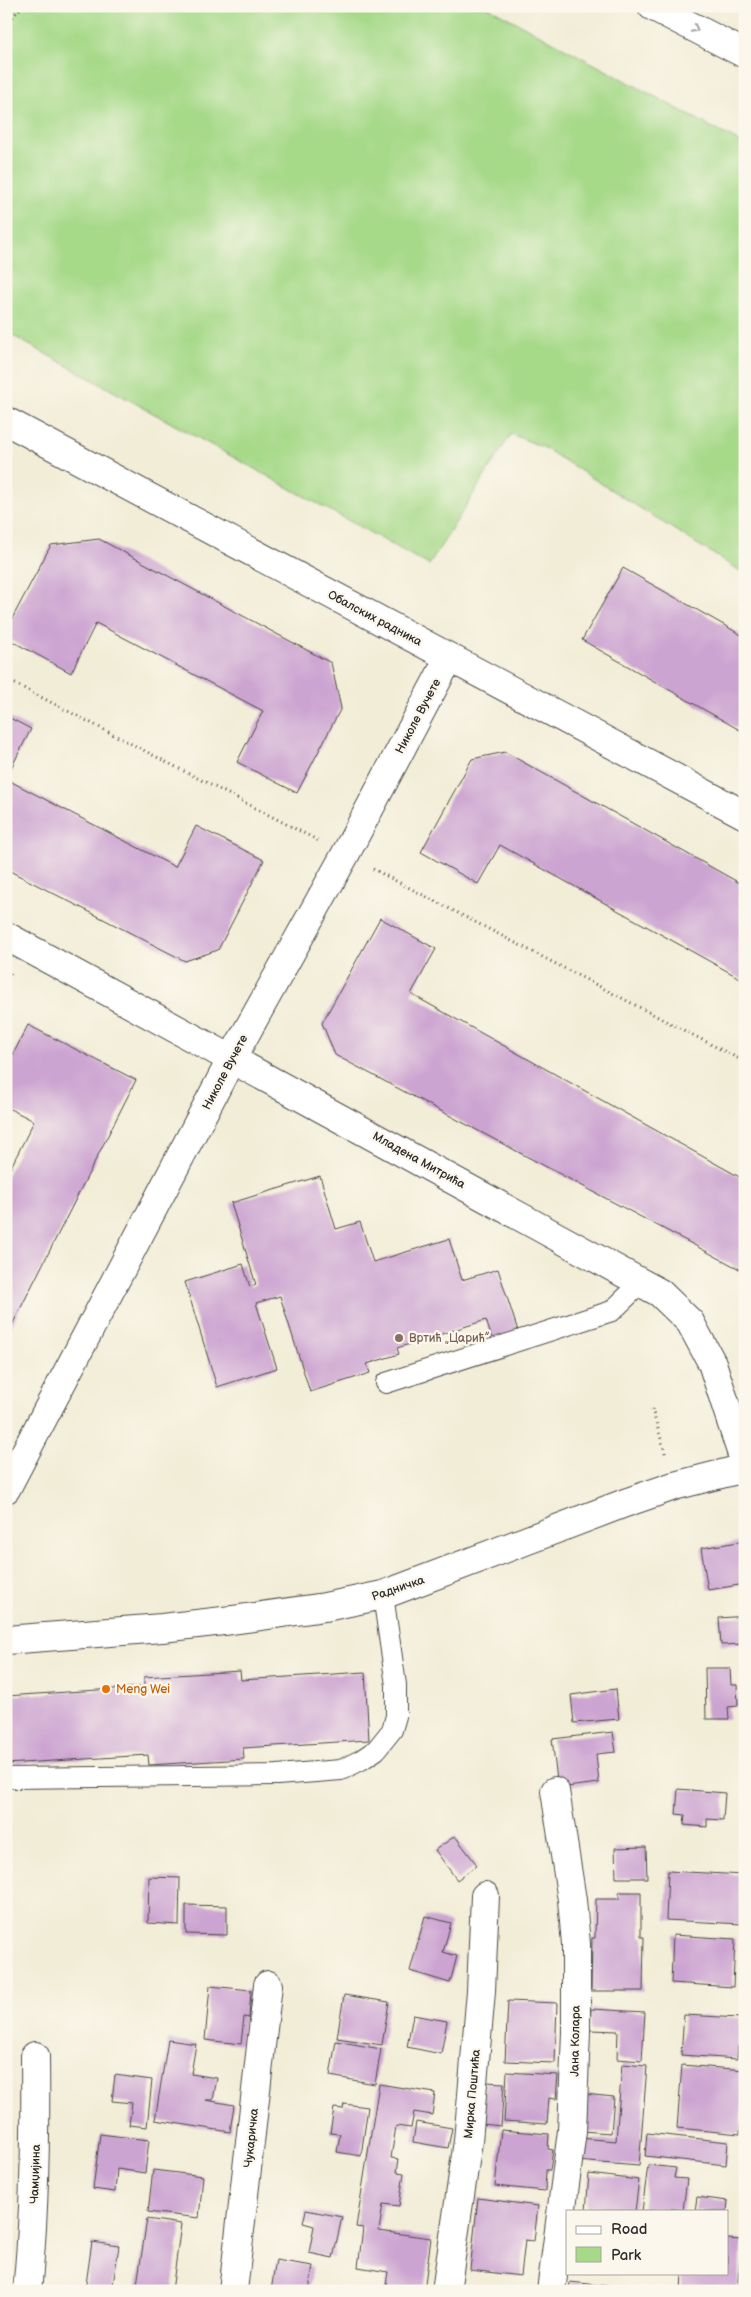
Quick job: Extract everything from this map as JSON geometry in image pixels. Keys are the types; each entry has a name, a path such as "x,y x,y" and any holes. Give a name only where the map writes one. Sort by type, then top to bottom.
{"street":[{"path":"652,6 745,54"},
{"name":"Обалских радника","path":"9,428 449,658 745,816"},
{"name":"Николе Вучете","path":"6,1490 231,1060 345,855 449,658"},
{"name":"Младена Митрића","path":"6,936 642,1282 674,1305 690,1322 712,1363 745,1466"},
{"name":"Радничка","path":"6,1640 162,1628 232,1620 325,1607 383,1595 625,1503 674,1486 745,1466"},
{"name":"Јана Колара","path":"551,2291 572,2130 576,2032 576,1944 572,1900 555,1791"},
{"name":"Мирка Поштића","path":"446,2291 468,2141 481,1991 485,1896"},
{"name":"Чукаричка","path":"233,2291 268,1985"},
{"name":"Чамџијина","path":"27,2291 36,2155 35,2056"}],"lane":[{"path":"386,1383 612,1310 621,1304 642,1282"},
{"path":"6,1778 277,1775 341,1770 376,1750 392,1730 396,1716 396,1685 383,1595"}],"path":[{"path":"6,25 22,6"},
{"path":"6,679 745,1062"}],"green space":[{"path":"6,6 486,6 745,145 745,574 543,447 511,434 429,565 6,332"}],"building":[{"path":"99,539 331,663 341,708 297,793 237,762 263,711 96,623 71,673 6,638 6,630 51,545"},
{"path":"623,568 745,637 745,733 582,640"},
{"path":"6,716 31,729 6,778"},
{"path":"505,752 745,886 745,981 500,845 478,884 421,852 472,759"},
{"path":"6,779 175,867 196,826 264,860 218,950 185,961 6,869"},
{"path":"380,918 436,949 411,994 745,1180 745,1272 335,1055 322,1023"},
{"path":"28,1025 136,1080 6,1337 6,1177 34,1121 6,1107 6,1068"},
{"path":"320,1176 336,1229 360,1222 373,1262 449,1239 462,1280 498,1269 518,1331 492,1339 486,1320 397,1348 399,1354 367,1364 370,1373 310,1392 280,1296 256,1303 277,1368 217,1387 185,1282 243,1264 250,1287 256,1285 231,1203"},
{"path":"745,1541 745,1584 708,1590 701,1548"},
{"path":"745,1616 745,1644 721,1645 719,1618"},
{"path":"705,1668 730,1668 731,1685 737,1685 738,1706 728,1707 729,1719 706,1719"},
{"path":"240,1671 241,1680 365,1672 369,1740 243,1748 244,1759 149,1765 148,1755 6,1764 6,1696 144,1687 144,1677"},
{"path":"616,1689 619,1719 574,1723 571,1695"},
{"path":"613,1732 616,1752 596,1754 599,1783 558,1788 552,1739"},
{"path":"678,1789 725,1793 723,1820 707,1819 707,1827 684,1825 685,1815 676,1814"},
{"path":"455,1836 477,1865 457,1880 435,1850"},
{"path":"646,1847 647,1878 616,1878 615,1848"},
{"path":"668,1871 744,1875 742,1924 666,1920"},
{"path":"149,1877 180,1878 179,1925 148,1923"},
{"path":"619,1892 641,1892 641,1937 644,1937 643,1991 591,1991 592,1938 595,1938 596,1899 619,1899"},
{"path":"186,1905 227,1906 227,1935 186,1934"},
{"path":"425,1916 451,1923 443,1952 457,1956 450,1983 410,1971"},
{"path":"673,1935 735,1939 733,1987 671,1983"},
{"path":"210,1986 251,1990 249,2018 244,2017 241,2044 205,2040"},
{"path":"344,1995 389,2002 382,2045 337,2038"},
{"path":"508,2001 557,2003 555,2063 505,2061"},
{"path":"591,2009 645,2012 642,2061 617,2059 618,2031 590,2030"},
{"path":"413,2015 447,2021 441,2054 407,2047"},
{"path":"684,2015 740,2018 740,2027 745,2027 745,2046 738,2046 737,2059 681,2055"},
{"path":"168,2040 196,2044 191,2074 217,2078 213,2100 206,2100 234,2105 230,2132 155,2120"},
{"path":"336,2041 381,2049 375,2084 330,2076"},
{"path":"622,2064 647,2066 639,2166 576,2161 579,2138 616,2141"},
{"path":"682,2065 745,2070 740,2134 677,2128"},
{"path":"507,2072 558,2075 556,2099 549,2098 547,2124 504,2121"},
{"path":"115,2075 152,2080 147,2127 129,2125 132,2103 112,2101"},
{"path":"485,2082 504,2083 501,2126 482,2124"},
{"path":"379,2084 435,2093 432,2115 414,2112 411,2128 396,2126 391,2158 399,2159 397,2172 404,2173 399,2206 383,2204 379,2231 431,2238 424,2291 385,2291 388,2272 358,2267 363,2228 356,2227"},
{"path":"584,2094 614,2097 611,2133 581,2131"},
{"path":"344,2104 368,2107 361,2156 337,2152 340,2134 330,2133 334,2108 343,2109"},
{"path":"416,2122 452,2128 448,2148 413,2142"},
{"path":"501,2130 549,2134 548,2149 553,2150 550,2170 546,2170 545,2191 495,2186"},
{"path":"647,2133 728,2142 726,2165 645,2156"},
{"path":"100,2134 149,2140 145,2173 117,2169 115,2192 93,2189"},
{"path":"648,2165 676,2168 674,2178 687,2179 683,2210 642,2210"},
{"path":"153,2170 203,2176 199,2218 148,2212"},
{"path":"589,2174 639,2180 635,2210 586,2210"},
{"path":"697,2197 728,2201 727,2210 695,2210"},
{"path":"478,2198 538,2206 534,2241 525,2240 521,2276 470,2270"},
{"path":"306,2210 342,2217 333,2258 309,2253 314,2226 303,2223"},
{"path":"147,2219 181,2224 172,2291 136,2291"},
{"path":"728,2239 742,2240 737,2291 681,2290 682,2274 728,2274"},
{"path":"92,2242 119,2246 112,2291 85,2291"},
{"path":"276,2260 313,2266 309,2291 271,2291"},
{"path":"570,2282 618,2287 617,2291 569,2291"}],"place":[{"name":"Вртић „Царић”","path":"399,1338"},
{"name":"Meng Wei","path":"106,1689"}]}
